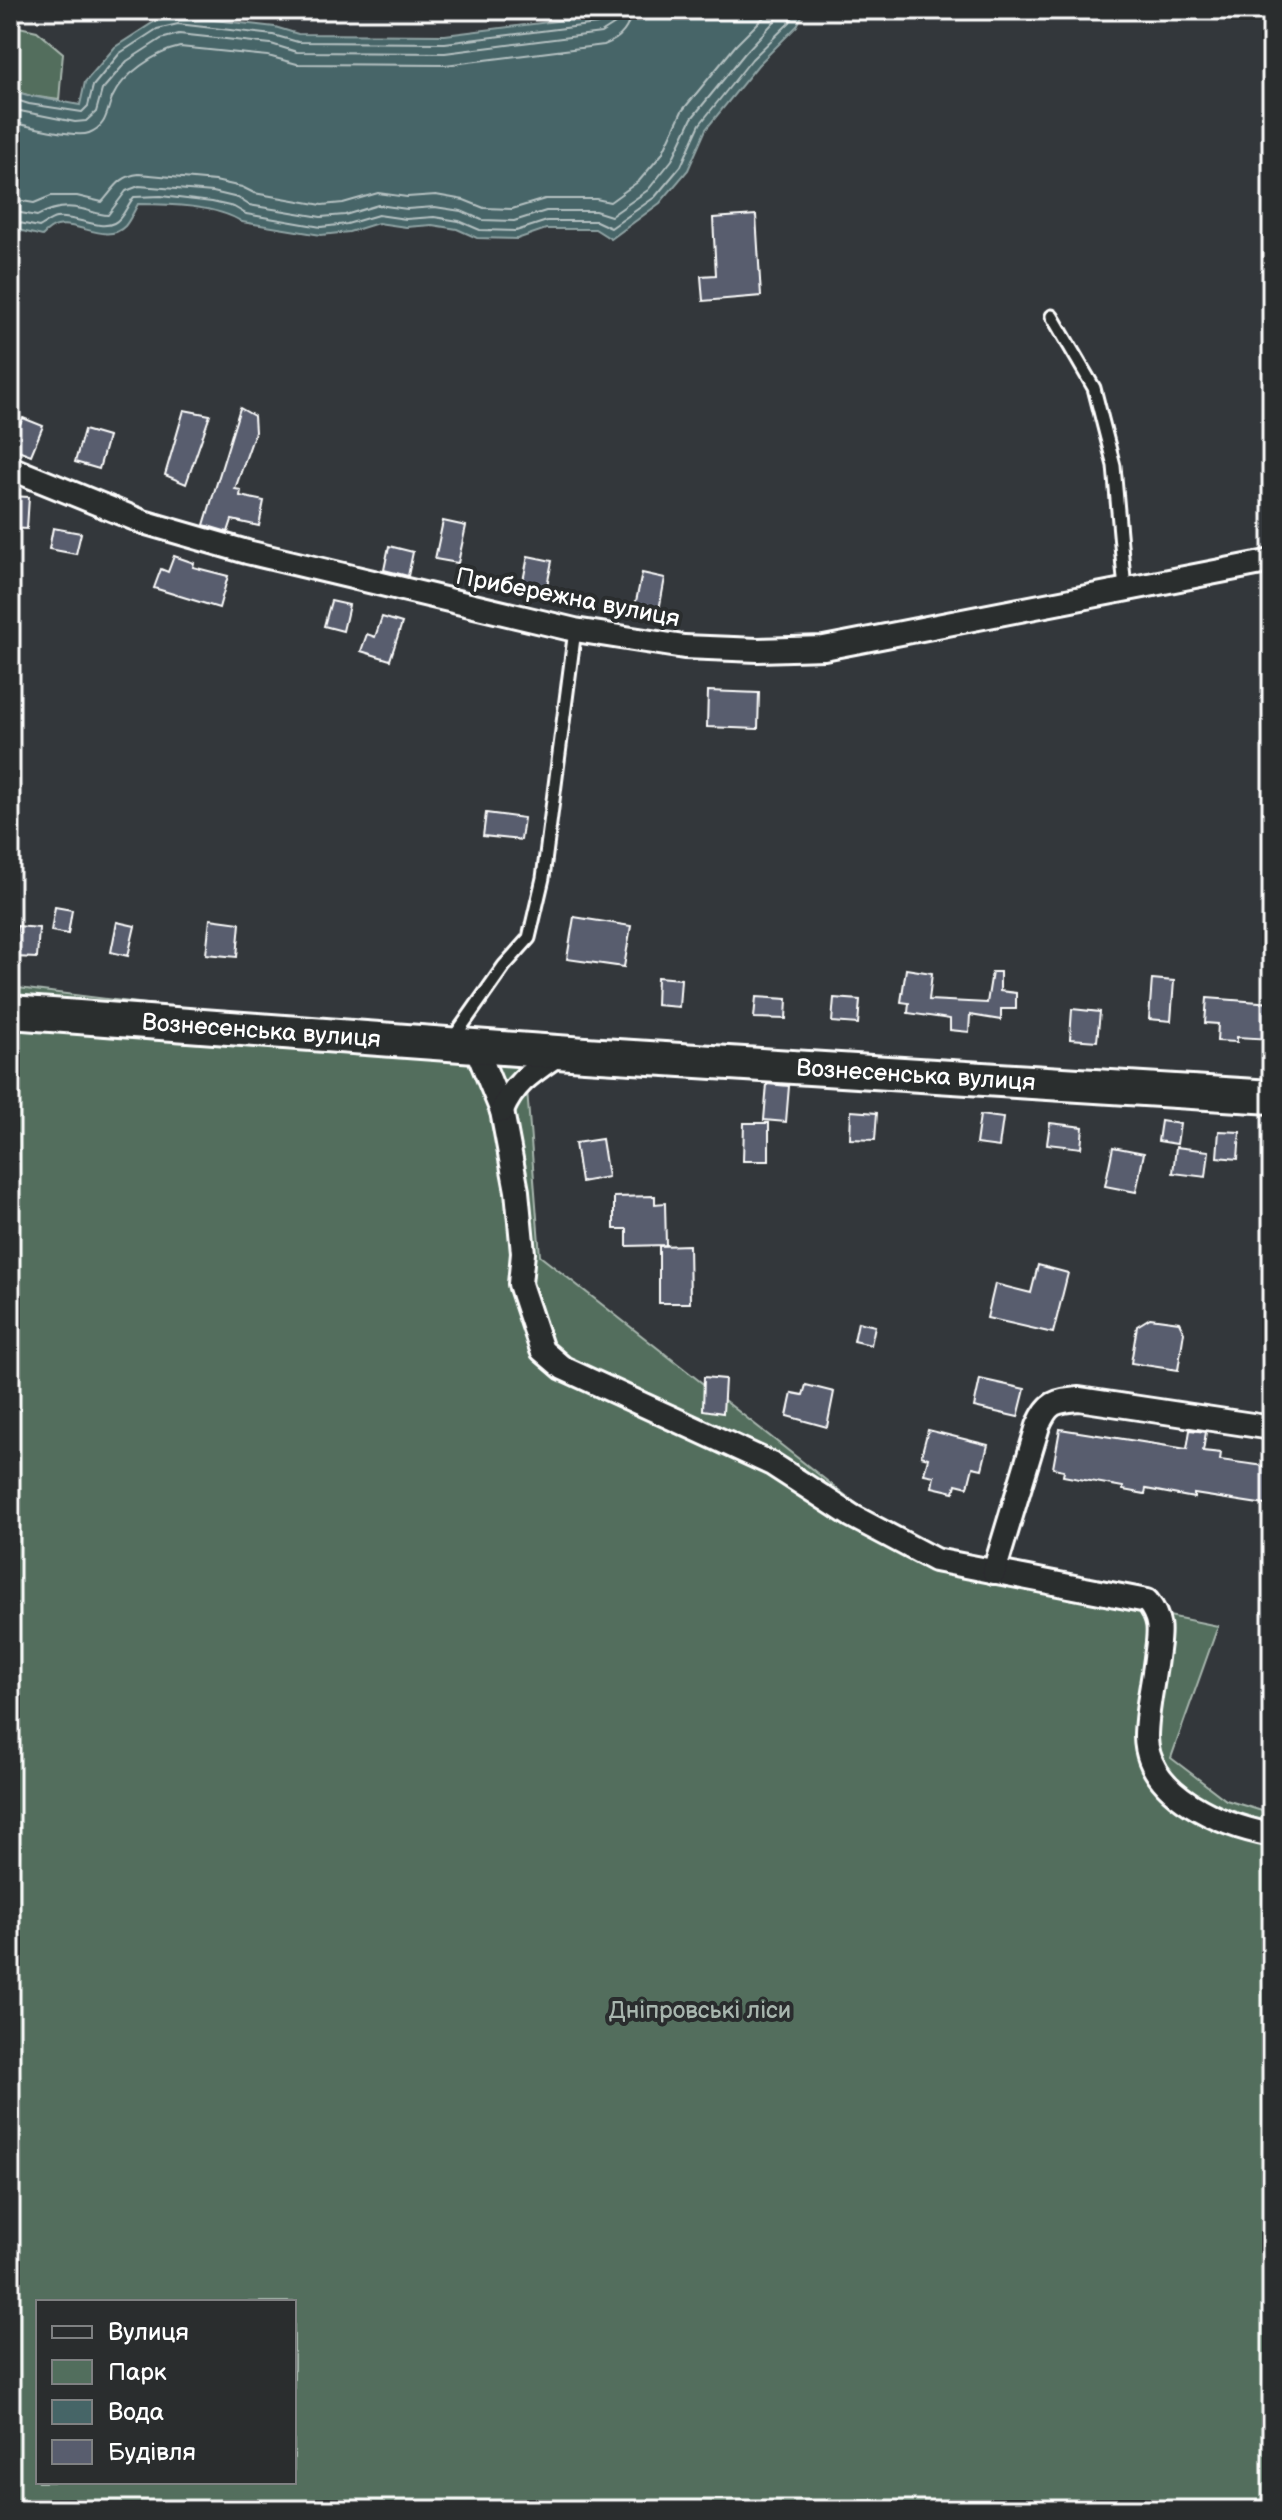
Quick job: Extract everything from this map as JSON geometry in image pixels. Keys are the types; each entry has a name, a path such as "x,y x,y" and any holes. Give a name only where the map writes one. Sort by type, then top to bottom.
{"main road":[{"name":"Вознесенська вулиця","path":"10,1012 561,1052 1272,1097"}],"street":[{"name":"Прибережна вулиця","path":"10,468 143,522 247,552 575,630 684,647 758,650 824,648 1272,561"},
{"path":"463,1044 502,1111 517,1191 523,1253 520,1284 542,1350 563,1368 772,1464 852,1516 935,1560 1147,1601 1157,1614 1159,1633 1146,1736 1148,1755 1160,1777 1181,1798 1212,1817 1272,1835"},
{"path":"502,1111 510,1093 525,1077 561,1052"},
{"path":"994,1572 1038,1426 1044,1412 1057,1401 1079,1399 1272,1428"}],"lane":[{"path":"1052,316 1094,388 1114,466 1125,590"},
{"path":"463,1044 504,966 529,938 543,878 575,630"}],"green space":[{"path":"10,25 37,31 63,53 59,100 10,90"},
{"name":"Дніпровські ліси","path":"10,987 524,1051 540,1256 919,1553 983,1578 1218,1626 1171,1758 1226,1800 1272,1814 1272,2510 10,2510"}],"water":[{"path":"605,10 805,10 797,26 758,65 706,129 688,170 660,203 611,239 595,229 546,229 517,239 477,238 457,229 432,225 406,227 378,223 349,232 321,235 242,222 206,209 150,204 138,204 125,226 110,233 66,225 53,227 42,236 10,228 10,90 80,105 85,82 115,47 154,22 178,16 275,27 298,34 445,35 596,16"}],"building":[{"path":"756,215 761,296 703,301 701,276 716,275 713,218"},
{"path":"240,408 254,416 255,432 235,489 241,490 240,496 264,501 259,526 232,520 228,532 204,525"},
{"path":"184,410 210,415 186,484 165,475"},
{"path":"23,418 43,426 31,455 10,447 10,421 20,424"},
{"path":"84,430 108,437 99,469 75,462"},
{"path":"10,496 29,497 27,529 10,528"},
{"path":"443,521 466,526 458,563 435,559"},
{"path":"53,528 81,533 76,554 49,549"},
{"path":"389,546 413,552 408,576 384,570"},
{"path":"174,556 194,563 193,567 228,576 219,608 154,588 161,569 168,572"},
{"path":"528,556 552,561 546,591 522,586"},
{"path":"642,573 665,578 659,610 635,606"},
{"path":"331,601 349,605 343,631 324,626"},
{"path":"382,617 402,623 390,660 361,651 367,634 375,637"},
{"path":"708,691 759,693 758,729 707,727"},
{"path":"486,813 524,818 521,840 483,836"},
{"path":"55,907 72,910 68,934 51,931"},
{"path":"574,917 631,926 624,967 567,959"},
{"path":"210,919 240,923 237,957 206,954"},
{"path":"117,922 135,926 128,956 111,952"},
{"path":"17,926 39,928 37,958 14,957"},
{"path":"906,969 932,973 929,1000 987,1003 992,972 1000,972 1000,991 1016,993 1016,1009 1001,1009 1001,1020 970,1015 969,1032 950,1030 950,1019 908,1013 909,1003 901,1002"},
{"path":"657,977 681,979 679,1007 656,1005"},
{"path":"1152,979 1174,981 1171,1021 1149,1019"},
{"path":"756,997 787,999 786,1019 754,1018"},
{"path":"834,998 860,1000 858,1024 832,1022"},
{"path":"1207,998 1272,1003 1272,1039 1237,1037 1237,1042 1217,1041 1218,1024 1205,1023"},
{"path":"1072,1009 1100,1012 1097,1041 1070,1039"},
{"path":"767,1084 789,1086 786,1122 764,1120"},
{"path":"851,1111 877,1113 875,1140 850,1139"},
{"path":"980,1115 1003,1118 999,1147 976,1144"},
{"path":"1161,1121 1180,1124 1177,1144 1158,1141"},
{"path":"744,1123 769,1123 769,1161 743,1161"},
{"path":"1050,1123 1083,1127 1081,1148 1047,1144"},
{"path":"1219,1131 1240,1132 1238,1159 1217,1157"},
{"path":"602,1139 608,1177 581,1182 575,1143"},
{"path":"1113,1147 1144,1153 1136,1192 1105,1186"},
{"path":"1176,1147 1209,1151 1206,1177 1173,1173"},
{"path":"655,1196 655,1204 665,1203 666,1245 627,1246 627,1229 614,1229 614,1197"},
{"path":"689,1245 690,1303 659,1303 659,1246"},
{"path":"1038,1265 1068,1273 1053,1333 987,1318 995,1284 1031,1293"},
{"path":"1150,1318 1179,1322 1184,1332 1178,1370 1131,1363 1137,1326"},
{"path":"858,1322 875,1326 871,1345 854,1341"},
{"path":"704,1377 725,1379 723,1413 703,1410"},
{"path":"980,1379 1025,1389 1018,1417 974,1407"},
{"path":"806,1385 834,1392 827,1427 787,1416 792,1393 803,1395"},
{"path":"1060,1429 1187,1449 1190,1430 1206,1432 1203,1451 1221,1453 1220,1460 1272,1467 1272,1506 1194,1494 1194,1498 1146,1489 1145,1494 1063,1476 1064,1470 1053,1468"},
{"path":"928,1430 988,1445 982,1469 973,1467 968,1487 956,1484 954,1492 932,1487 934,1476 924,1474 928,1458 921,1456"}]}
